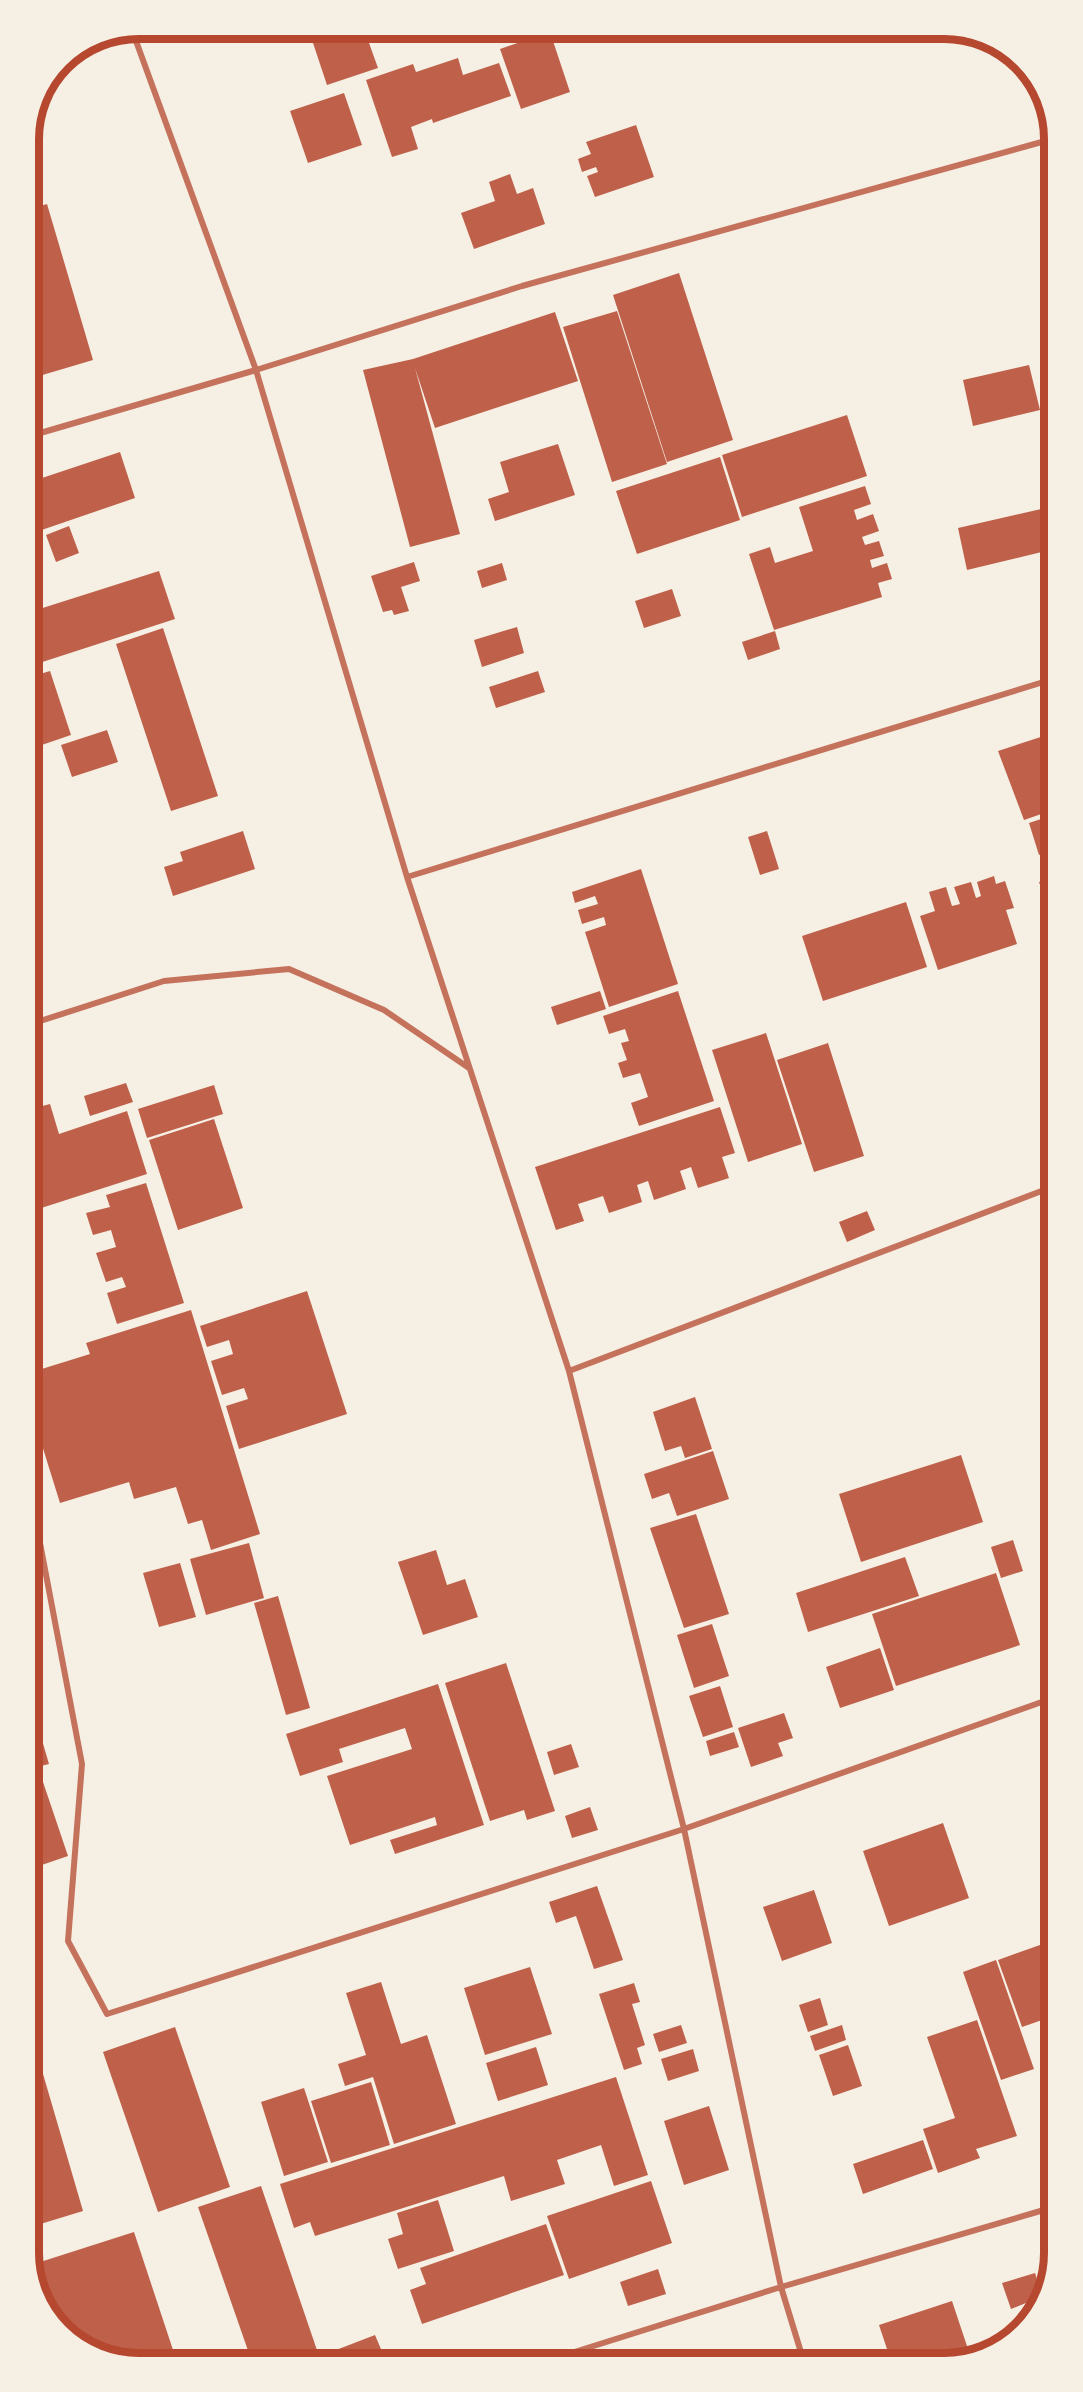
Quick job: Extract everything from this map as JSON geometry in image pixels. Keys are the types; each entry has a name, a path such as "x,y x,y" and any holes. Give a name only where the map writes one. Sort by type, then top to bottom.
{"street":[{"path":"135,39 256,370 407,877 570,1371 684,1829 781,2287 801,2353"},
{"path":"39,433 256,370 522,286 1044,141"},
{"path":"407,877 1044,682"},
{"path":"39,1021 164,981 289,969 384,1011 469,1069"},
{"path":"570,1371 1044,1190"},
{"path":"39,1538 82,1764 68,1941 107,2014 684,1829 1044,1701"},
{"path":"571,2353 781,2287 1044,2210"}],"building":[{"path":"368,39 378,68 327,85 312,40"},
{"path":"529,39 552,39 570,92 521,109 500,49"},
{"path":"458,58 463,75 499,63 511,96 433,123 432,119 411,127 418,149 392,157 366,80 413,64 416,72"},
{"path":"344,93 362,145 308,163 290,111"},
{"path":"636,125 654,177 595,197 587,176 598,172 596,167 582,172 578,159 591,154 586,142"},
{"path":"510,174 517,194 533,188 545,224 474,249 461,213 495,201 489,182"},
{"path":"47,204 93,360 39,376 39,206"},
{"path":"679,273 733,440 667,462 613,295"},
{"path":"617,311 667,464 612,482 563,327"},
{"path":"555,312 578,381 435,428 415,368 460,534 410,547 363,370 413,359"},
{"path":"1029,365 1040,410 973,426 963,380"},
{"path":"847,415 867,476 742,517 722,455"},
{"path":"558,444 575,495 495,521 488,499 509,492 500,462"},
{"path":"120,452 135,498 39,531 39,479"},
{"path":"720,457 740,520 637,554 616,491"},
{"path":"865,486 871,504 854,510 857,520 873,514 879,531 862,537 865,545 879,541 884,556 870,560 872,568 887,563 892,579 878,583 882,597 774,630 749,554 770,547 775,563 813,551 799,507"},
{"path":"1044,508 1044,551 967,570 958,528"},
{"path":"69,526 79,553 56,562 46,535"},
{"path":"414,562 420,581 401,587 409,611 394,615 392,610 383,612 371,576"},
{"path":"502,563 507,580 482,588 477,571"},
{"path":"159,571 175,619 39,663 39,609"},
{"path":"672,589 681,616 644,628 635,601"},
{"path":"39,591 43,603 39,604"},
{"path":"517,627 524,653 482,667 474,640"},
{"path":"163,628 218,796 171,811 116,644"},
{"path":"775,631 780,649 748,660 742,642"},
{"path":"50,671 71,735 39,746 39,674"},
{"path":"538,671 545,692 496,708 489,687"},
{"path":"107,730 118,762 72,777 61,745"},
{"path":"1044,736 1044,813 1024,820 998,751"},
{"path":"1044,818 1044,853 1039,855 1029,823"},
{"path":"243,831 255,869 173,896 164,867 183,861 180,852"},
{"path":"767,831 779,869 760,875 748,837"},
{"path":"641,869 678,984 609,1007 585,932 606,925 604,917 582,924 578,910 598,904 595,896 575,903 572,892"},
{"path":"994,876 996,884 1005,881 1014,908 1006,910 1017,944 938,970 920,916 935,911 929,892 946,887 952,906 960,904 954,887 971,882 976,898 981,896 977,882"},
{"path":"1044,880 1044,896 1039,882"},
{"path":"906,902 927,967 823,1001 802,936"},
{"path":"600,991 606,1009 557,1025 551,1007"},
{"path":"678,991 714,1101 639,1126 631,1103 648,1097 640,1073 623,1078 618,1063 627,1060 621,1043 629,1041 625,1029 609,1034 603,1016"},
{"path":"766,1033 802,1144 748,1162 712,1050"},
{"path":"828,1043 864,1156 814,1172 777,1060"},
{"path":"126,1083 133,1102 90,1116 84,1096"},
{"path":"214,1085 223,1114 147,1138 138,1109"},
{"path":"50,1104 59,1134 127,1111 147,1174 39,1209 39,1107"},
{"path":"720,1107 735,1153 722,1157 729,1178 698,1188 691,1167 680,1171 686,1189 654,1200 648,1181 637,1185 642,1202 609,1213 603,1196 578,1204 584,1221 556,1230 535,1167"},
{"path":"214,1119 243,1208 178,1230 149,1140"},
{"path":"146,1183 184,1303 117,1324 107,1293 126,1287 122,1277 106,1282 96,1253 116,1247 111,1230 93,1235 86,1213 110,1207 106,1195"},
{"path":"867,1211 875,1230 847,1242 839,1222"},
{"path":"307,1291 347,1414 239,1449 226,1406 248,1399 244,1388 222,1395 211,1361 233,1354 229,1340 207,1347 200,1326"},
{"path":"191,1310 260,1534 211,1550 202,1520 188,1524 176,1487 134,1499 129,1482 60,1503 39,1436 39,1370 90,1354 86,1343"},
{"path":"695,1397 712,1449 685,1458 681,1446 665,1451 653,1412"},
{"path":"713,1451 729,1499 677,1516 669,1493 652,1499 644,1474"},
{"path":"961,1455 983,1522 861,1562 839,1494"},
{"path":"696,1514 729,1614 684,1628 650,1528"},
{"path":"1013,1540 1023,1571 1001,1578 991,1547"},
{"path":"249,1543 264,1598 206,1615 190,1559"},
{"path":"436,1550 447,1585 465,1579 478,1617 423,1635 398,1562"},
{"path":"905,1557 919,1596 808,1632 796,1593"},
{"path":"180,1563 196,1617 159,1627 143,1573"},
{"path":"996,1573 1020,1645 896,1686 872,1614"},
{"path":"278,1596 310,1708 286,1715 254,1603"},
{"path":"712,1624 729,1676 694,1688 677,1635"},
{"path":"880,1648 894,1690 840,1708 826,1667"},
{"path":"506,1663 555,1811 527,1820 524,1810 490,1821 445,1683"},
{"path":"438,1684 484,1825 395,1854 390,1840 437,1825 435,1817 350,1845 327,1776 412,1749 405,1728 339,1749 343,1762 300,1776 286,1734"},
{"path":"720,1686 733,1727 703,1737 689,1696"},
{"path":"784,1713 793,1738 778,1743 783,1756 751,1767 738,1728"},
{"path":"734,1732 739,1747 710,1756 706,1741"},
{"path":"42,1740 49,1764 39,1766 39,1741"},
{"path":"571,1744 579,1767 554,1775 547,1752"},
{"path":"41,1776 68,1856 39,1866 39,1777"},
{"path":"590,1807 598,1830 572,1838 565,1816"},
{"path":"943,1823 969,1898 889,1926 863,1851"},
{"path":"597,1886 623,1960 594,1969 576,1916 556,1923 549,1902"},
{"path":"814,1890 832,1943 782,1961 763,1907"},
{"path":"1044,1944 1044,2019 1022,2027 998,1960"},
{"path":"996,1960 1034,2069 1001,2080 963,1972"},
{"path":"530,1967 552,2034 485,2055 464,1988"},
{"path":"381,1982 401,2044 427,2035 456,2124 394,2144 373,2077 345,2086 338,2064 366,2055 346,1993"},
{"path":"634,1983 640,2002 632,2004 645,2045 637,2048 642,2064 624,2070 599,1994"},
{"path":"820,1998 828,2025 808,2032 799,2005"},
{"path":"977,2020 1017,2136 976,2149 980,2158 938,2173 923,2129 955,2118 927,2037"},
{"path":"681,2025 687,2043 659,2052 653,2034"},
{"path":"842,2025 846,2040 815,2051 810,2036"},
{"path":"175,2027 230,2187 158,2212 103,2052"},
{"path":"848,2045 862,2086 833,2096 819,2055"},
{"path":"536,2047 548,2085 498,2101 486,2063"},
{"path":"693,2049 699,2071 668,2081 661,2059"},
{"path":"41,2067 83,2211 39,2224 39,2068"},
{"path":"616,2077 648,2175 614,2186 601,2145 557,2160 565,2184 511,2201 504,2176 315,2236 310,2222 294,2228 280,2184"},
{"path":"371,2082 390,2145 331,2163 311,2101"},
{"path":"304,2088 328,2162 284,2176 261,2102"},
{"path":"709,2106 729,2170 684,2185 664,2121"},
{"path":"923,2140 933,2169 863,2194 853,2164"},
{"path":"651,2181 672,2243 569,2279 547,2216"},
{"path":"261,2186 318,2353 249,2353 198,2207"},
{"path":"438,2200 454,2251 398,2269 388,2239 403,2234 397,2213"},
{"path":"546,2224 564,2275 422,2324 410,2290 426,2284 420,2268"},
{"path":"134,2232 174,2353 133,2353 107,2348 89,2340 68,2324 49,2297 44,2285 40,2262"},
{"path":"658,2269 666,2294 628,2306 620,2282"},
{"path":"1035,2273 1039,2285 1027,2307 1026,2303 1011,2309 1002,2283"},
{"path":"952,2301 968,2350 944,2353 888,2353 879,2325"},
{"path":"375,2335 383,2353 337,2353 336,2350"}]}
